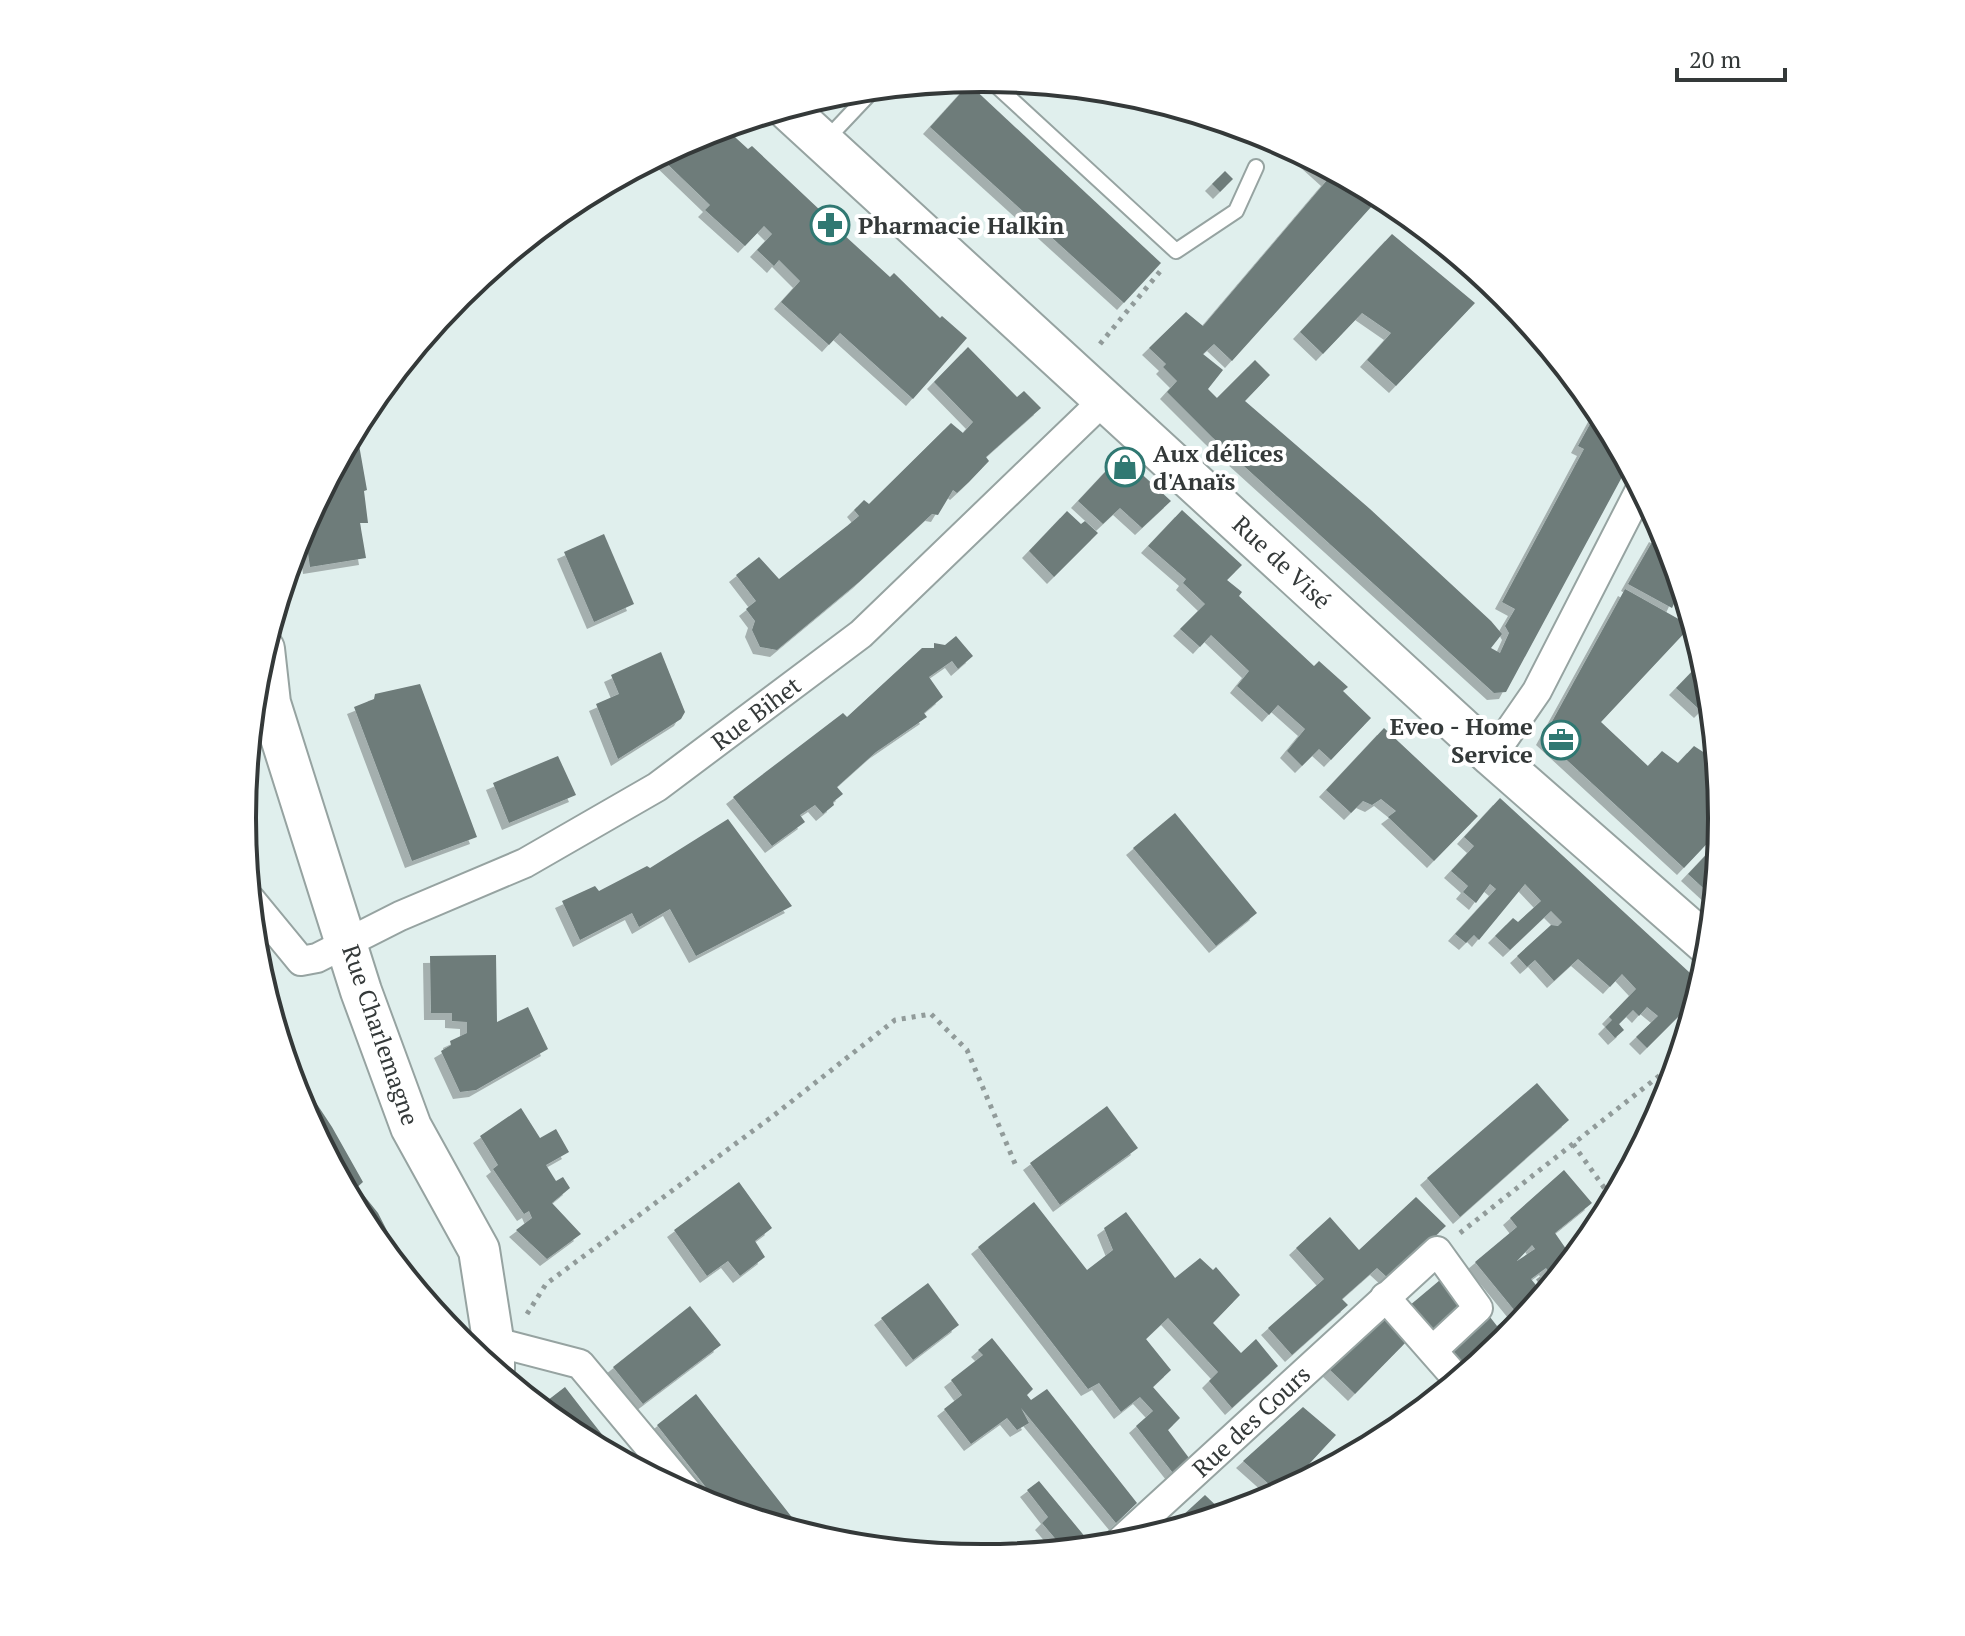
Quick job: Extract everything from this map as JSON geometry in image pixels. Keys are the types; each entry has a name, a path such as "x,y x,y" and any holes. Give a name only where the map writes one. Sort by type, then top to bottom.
{"main road":[{"name":"Rue de Visé","path":"796,117 1492,756 1698,937"},
{"name":"Rue Charlemagne","path":"268,688 270,703 361,991 411,1127 479,1250 498,1354"}],"street":[{"name":"Rue Bihet","path":"263,915 301,961 525,863 657,787 861,634 1105,399"},
{"path":"1492,756 1537,691 1635,500"},
{"path":"1433,1350 1478,1308 1437,1251"},
{"name":"Rue des Cours","path":"1135,1527 1437,1251"},
{"path":"1385,1297 1451,1372"},
{"path":"498,1354 580,1364 672,1474"}],"lane":[{"path":"1004,93 1176,251 1236,211 1256,167"},
{"path":"823,142 861,103"}],"path":[{"path":"1075,372 1176,251"},
{"path":"498,1354 546,1284 773,1116 895,1020 931,1014 967,1050 1016,1166"},
{"path":"1437,1251 1661,1074"},
{"path":"1573,1144 1606,1190"},
{"path":"1538,1278 1541,1281"}],"building":[{"path":"978,92 1161,263 1124,303 930,127 961,93"},
{"path":"734,136 748,149 752,146 822,212 825,207 848,229 843,234 890,277 894,273 940,318 942,316 967,338 913,399 840,333 829,345 781,302 800,281 779,260 774,266 757,250 772,234 764,226 745,246 705,210 710,205 667,164"},
{"path":"1225,171 1233,179 1220,192 1212,184"},
{"path":"1328,179 1372,206 1232,361 1214,344 1203,354 1223,370 1208,389 1217,398 1255,360 1270,375 1245,401 1370,509 1491,621 1502,634 1491,648 1500,653 1509,633 1505,626 1515,609 1502,602 1584,449 1578,446 1591,423 1623,476 1506,692 1494,693 1212,437 1167,392 1177,381 1163,367 1166,364 1149,348 1186,312 1203,326"},
{"path":"1392,234 1475,303 1396,386 1367,360 1391,333 1362,313 1323,354 1300,332"},
{"path":"968,347 1017,397 1024,391 1041,408 986,457 989,461 969,482 957,493 953,490 938,515 932,514 859,582 777,650 760,647 752,630 755,621 746,609 756,601 736,575 759,557 779,579 859,516 854,510 864,500 869,504 951,423 963,433 973,422 934,382"},
{"path":"359,447 367,490 364,491 368,523 360,523 366,558 310,567 308,551 312,540 331,497"},
{"path":"1121,455 1171,501 1142,528 1120,508 1103,524 1078,501"},
{"path":"1182,510 1242,565 1227,580 1242,592 1239,596 1314,666 1319,661 1348,687 1343,691 1371,718 1331,760 1319,749 1302,766 1287,751 1305,729 1278,705 1269,715 1237,686 1249,671 1211,635 1200,647 1180,629 1205,604 1183,583 1186,579 1148,546"},
{"path":"1067,511 1081,524 1085,521 1098,533 1054,577 1029,551"},
{"path":"604,534 634,604 594,622 564,552"},
{"path":"1653,540 1675,601 1672,608 1628,584"},
{"path":"1625,589 1681,620 1685,633 1601,722 1648,766 1662,751 1678,763 1694,746 1705,753 1707,843 1684,868 1543,738"},
{"path":"956,636 973,656 958,669 952,661 929,677 943,697 924,713 927,717 876,752 837,787 843,794 833,802 834,805 823,814 815,805 800,815 805,822 772,846 733,797 843,713 847,717 922,648 934,648 934,643 945,645"},
{"path":"661,652 685,712 681,719 618,759 596,704 619,694 611,675"},
{"path":"1694,670 1700,710 1676,688"},
{"path":"420,684 477,837 412,861 354,707 374,699 375,694"},
{"path":"1384,728 1478,816 1434,861 1388,817 1396,811 1381,799 1372,805 1363,801 1351,813 1326,790"},
{"path":"558,756 576,795 509,823 493,783"},
{"path":"1500,798 1692,974 1682,1013 1647,1048 1636,1037 1658,1016 1647,1007 1639,1016 1633,1010 1619,1024 1624,1030 1615,1038 1605,1027 1612,1020 1609,1017 1636,989 1622,974 1610,987 1578,959 1554,981 1535,960 1527,967 1517,956 1551,925 1558,926 1562,922 1551,911 1510,950 1495,936 1513,918 1518,922 1541,901 1525,884 1479,940 1474,935 1466,943 1455,934 1496,889 1490,884 1476,903 1463,892 1468,886 1451,871 1474,846 1464,837"},
{"path":"1175,813 1257,913 1216,946 1133,848"},
{"path":"728,819 792,906 696,956 670,909 639,927 632,913 580,940 562,901 595,886 599,891 647,866 650,868"},
{"path":"1707,854 1704,889 1688,874"},
{"path":"496,955 497,1022 528,1007 548,1049 476,1090 460,1092 441,1051 451,1045 450,1041 467,1033 467,1022 452,1021 452,1013 431,1013 430,956"},
{"path":"1537,1083 1569,1120 1460,1217 1427,1178"},
{"path":"313,1098 332,1127 363,1182 358,1187 354,1181"},
{"path":"1107,1106 1138,1148 1060,1205 1030,1163"},
{"path":"521,1108 540,1138 556,1129 569,1152 546,1165 556,1181 563,1177 570,1188 552,1203 581,1234 547,1259 516,1230 532,1218 529,1211 524,1214 493,1169 498,1165 480,1136"},
{"path":"1564,1170 1592,1203 1555,1233 1566,1249 1549,1272 1546,1268 1531,1279 1537,1286 1515,1311 1475,1262 1517,1227 1510,1218","holes":["1532,1245 1535,1249 1517,1261"]},
{"path":"739,1182 772,1228 755,1241 765,1257 740,1276 728,1261 707,1276 674,1230"},
{"path":"362,1193 378,1213 390,1236"},
{"path":"1416,1197 1446,1226 1389,1279 1377,1268 1342,1299 1348,1305 1292,1355 1268,1328 1324,1279 1296,1248 1330,1217 1359,1250"},
{"path":"1034,1202 1087,1270 1113,1250 1104,1228 1126,1212 1175,1278 1200,1258 1213,1270 1216,1267 1240,1295 1213,1323 1241,1353 1256,1339 1278,1366 1232,1408 1209,1381 1218,1372 1168,1318 1146,1339 1171,1370 1153,1387 1180,1418 1168,1430 1189,1458 1173,1473 1136,1426 1153,1411 1140,1397 1121,1412 1099,1383 1088,1389 978,1247"},
{"path":"1446,1275 1470,1305 1433,1336 1409,1306"},
{"path":"928,1283 959,1325 913,1360 881,1318"},
{"path":"690,1306 721,1345 643,1404 613,1367"},
{"path":"1514,1312 1459,1366 1448,1353 1490,1317 1497,1326"},
{"path":"1386,1319 1410,1338 1355,1394 1327,1367"},
{"path":"992,1338 1033,1389 1027,1395 1031,1400 1047,1389 1137,1503 1116,1523 1021,1408 1029,1423 1017,1430 1007,1418 971,1444 944,1409 962,1395 951,1380 983,1355 978,1350"},
{"path":"565,1387 605,1438 579,1422 549,1400"},
{"path":"696,1394 793,1518 708,1490 657,1425"},
{"path":"1303,1407 1336,1435 1305,1468 1270,1485 1243,1461"},
{"path":"1039,1481 1085,1537 1056,1540 1042,1523 1048,1517 1027,1490"},
{"path":"1205,1495 1216,1505 1183,1515"}],"place":[{"name":"Pharmacie Halkin","path":"830,225"},
{"name":"Aux délices d'Anaïs","path":"1125,467"},
{"name":"Eveo - Home Service","path":"1561,740"}]}
